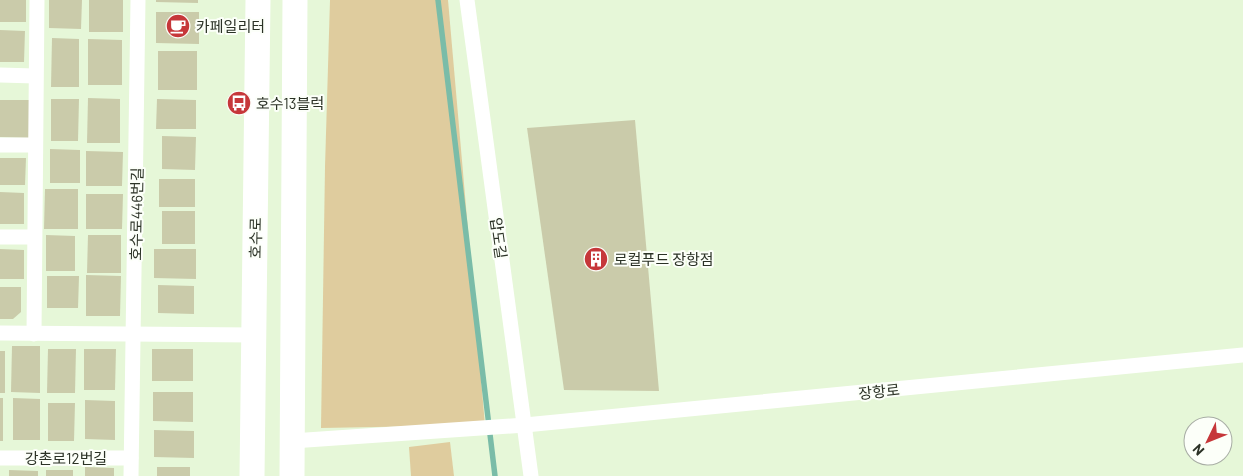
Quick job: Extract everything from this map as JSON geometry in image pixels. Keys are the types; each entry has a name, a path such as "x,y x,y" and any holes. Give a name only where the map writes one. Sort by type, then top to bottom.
{"main road":[{"name":"호수로","path":"252,476 258,0"},
{"path":"292,476 295,0"}],"street":[{"path":"34,334 36,0"},
{"name":"호수로446번길","path":"131,476 138,0"},
{"name":"압도길","path":"468,0 519,426 531,476"},
{"path":"0,75 36,76"},
{"path":"0,145 35,145"},
{"path":"0,237 34,237"},
{"path":"0,333 254,335"},
{"name":"장항로","path":"292,440 519,426 1243,355"},
{"name":"강촌로12번길","path":"0,458 131,458"}],"shaded area":[{"path":"330,0 448,0 485,425 321,428"},
{"path":"450,442 454,476 411,476 409,447"}],"building":[{"path":"0,0 26,0 26,22 0,22"},
{"path":"49,0 82,0 81,29 49,28"},
{"path":"89,0 123,0 123,32 89,32"},
{"path":"156,0 198,0 198,3 156,2"},
{"path":"156,12 199,12 199,44 156,43"},
{"path":"0,30 25,31 24,62 0,62"},
{"path":"52,38 79,39 79,87 51,87"},
{"path":"88,39 122,40 122,85 88,85"},
{"path":"158,51 197,51 197,90 158,90"},
{"path":"88,98 120,99 120,143 87,143"},
{"path":"51,99 79,99 78,141 51,141"},
{"path":"157,99 196,100 196,129 156,129"},
{"path":"0,100 29,100 29,138 0,137"},
{"name":"로컬푸드 장항점","path":"635,120 659,391 564,390 527,128"},
{"path":"162,136 196,137 195,170 162,169"},
{"path":"50,149 80,150 80,183 50,183"},
{"path":"86,151 123,152 122,186 86,186"},
{"path":"0,158 26,158 25,185 0,185"},
{"path":"159,179 195,179 195,207 159,207"},
{"path":"45,189 78,189 78,229 44,229"},
{"path":"0,192 24,193 24,224 0,224"},
{"path":"86,194 123,194 122,229 86,229"},
{"path":"162,211 195,211 195,244 162,244"},
{"path":"46,235 75,236 75,271 46,271"},
{"path":"88,235 121,235 121,273 87,273"},
{"path":"0,249 24,250 24,279 0,279"},
{"path":"154,249 196,249 196,279 154,278"},
{"path":"86,275 121,276 120,316 86,316"},
{"path":"47,276 79,276 78,308 47,308"},
{"path":"158,285 194,286 194,314 158,313"},
{"path":"0,287 21,287 21,312 13,319 0,319"},
{"path":"12,346 40,346 40,393 11,392"},
{"path":"48,349 76,349 75,393 47,393"},
{"path":"84,349 116,349 115,390 84,390"},
{"path":"152,349 193,349 193,381 152,381"},
{"path":"0,351 5,351 5,393 0,393"},
{"path":"153,392 193,392 193,422 153,421"},
{"path":"0,398 3,398 3,441 0,441"},
{"path":"13,398 40,399 40,440 13,440"},
{"path":"85,400 115,401 115,440 85,439"},
{"path":"48,403 75,403 74,441 48,441"},
{"path":"154,430 194,431 194,458 154,457"},
{"path":"85,467 114,468 114,476 85,476"},
{"path":"157,467 190,467 190,476 157,476"},
{"path":"9,470 38,471 38,476 9,476"},
{"path":"46,470 73,470 73,476 46,476"}],"waterway":[{"path":"438,0 495,476"}],"place":[{"name":"카페일리터","path":"178,26"},
{"name":"호수13블럭","path":"239,103"},
{"name":"로컬푸드 장항점","path":"596,259"}]}
